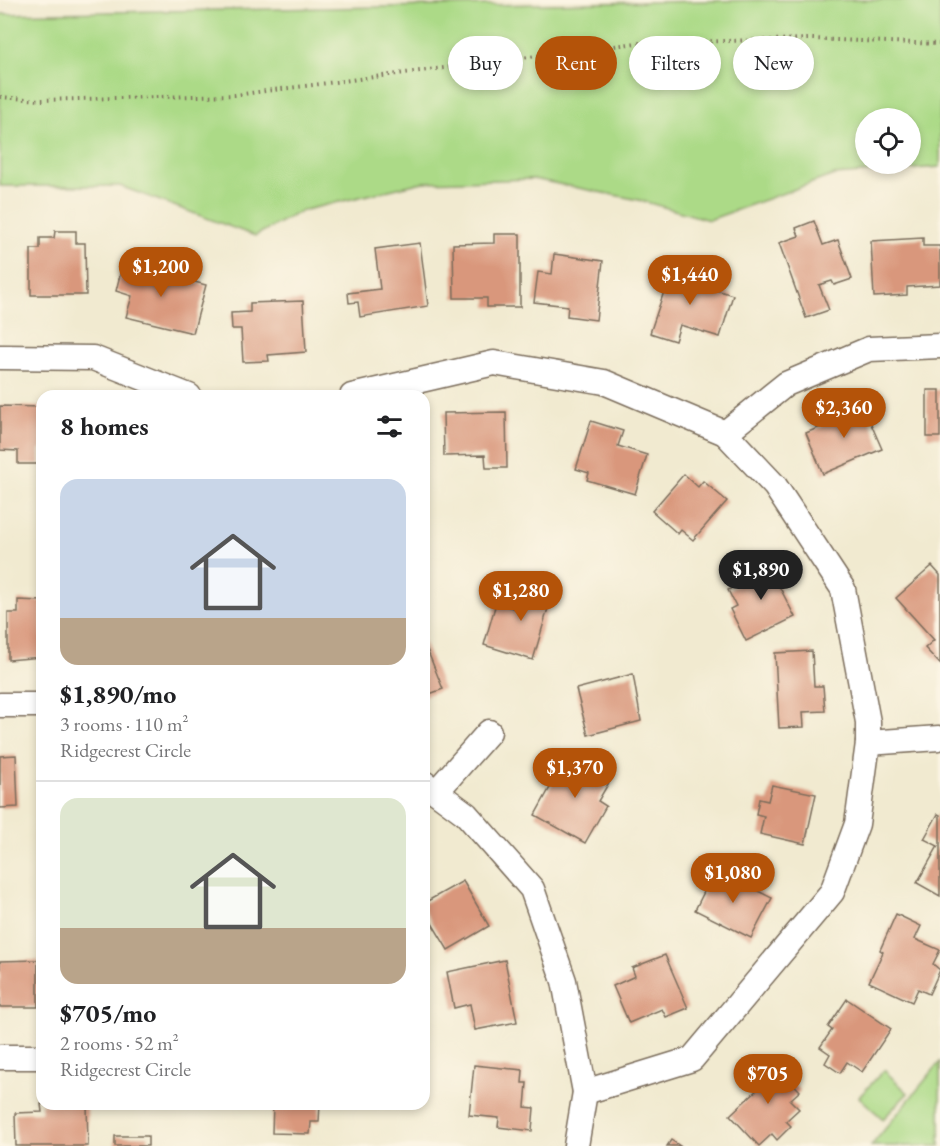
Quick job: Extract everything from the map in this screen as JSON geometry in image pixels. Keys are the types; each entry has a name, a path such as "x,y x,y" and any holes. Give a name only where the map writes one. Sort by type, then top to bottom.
{"street":[{"path":"724,433 786,384 869,349 940,346"},
{"path":"0,357 93,358 174,390"},
{"path":"378,390 494,363 604,382 724,433 775,486 843,589 868,722 868,742 857,824 832,892 692,1059 585,1092"},
{"path":"0,705 36,705"},
{"path":"489,732 431,787 466,814 532,889 564,981 585,1092 576,1146"},
{"path":"868,742 939,738"},
{"path":"0,1057 36,1057"}],"path":[{"path":"0,97 40,100 235,95 637,43 811,39 940,44"}],"green space":[{"path":"762,0 940,0 940,167 921,168 921,108 855,108 855,173 834,175 709,220 639,200 533,179 423,182 301,211 255,236 120,186 0,186 0,14"},
{"path":"940,1062 940,1146 871,1146"},
{"path":"884,1070 908,1093 883,1119 859,1097"}],"building":[{"path":"814,221 823,245 838,240 852,279 834,285 832,281 819,285 829,310 806,318 779,243 799,236 796,228"},
{"path":"55,231 76,231 76,243 85,243 86,295 31,295 31,249 40,249 40,238 54,238"},
{"path":"494,234 520,234 520,307 487,307 487,298 454,298 453,244 494,243"},
{"path":"923,238 923,246 940,246 940,285 907,287 907,295 874,297 871,241"},
{"path":"420,243 428,306 360,317 358,302 349,303 348,293 380,289 375,249"},
{"path":"554,254 603,261 596,320 567,316 568,306 534,302 538,272 552,274"},
{"path":"123,263 206,285 193,333 126,317 132,296 116,291"},
{"path":"673,265 705,275 702,286 733,295 720,337 680,325 675,341 650,333"},
{"path":"303,301 306,352 268,355 269,361 243,362 241,329 232,329 231,313 250,312 250,303"},
{"path":"927,390 940,390 940,437 927,437"},
{"path":"861,401 882,449 823,474 806,433 837,420 834,412"},
{"path":"0,406 36,407 36,464 18,464 18,451 0,450"},
{"path":"506,412 507,468 486,468 485,455 444,456 443,413"},
{"path":"591,421 623,431 618,446 647,455 635,494 587,480 589,473 576,469"},
{"path":"684,474 698,487 703,481 727,501 693,540 681,530 678,534 652,511"},
{"path":"777,558 787,577 777,582 795,617 746,641 730,609 736,606 728,590 749,580 746,573"},
{"path":"932,566 940,575 940,664 925,648 934,640 896,598"},
{"path":"533,577 555,584 533,660 484,645 496,603 523,611"},
{"path":"18,600 36,601 36,658 8,660 8,613 18,613"},
{"path":"812,651 814,686 823,686 825,711 803,712 804,727 779,728 775,653"},
{"path":"430,657 443,689 430,694"},
{"path":"633,674 641,721 588,735 576,689"},
{"path":"16,755 18,807 0,808 0,756"},
{"path":"568,755 611,779 598,801 606,806 585,843 535,815"},
{"path":"772,785 816,794 805,844 760,834 764,816 756,814 759,799 768,801"},
{"path":"938,814 940,815 940,896 917,883 938,846 924,839"},
{"path":"715,870 772,898 751,938 695,910"},
{"path":"463,881 489,926 448,950 430,920 430,900"},
{"path":"896,914 921,926 915,939 940,950 933,964 940,970 929,994 918,989 912,1002 869,982 883,952 880,950"},
{"path":"665,955 688,1008 666,1017 662,1009 629,1023 613,986 635,976 632,968"},
{"path":"36,960 36,1007 0,1007 0,961"},
{"path":"505,960 517,1022 475,1030 470,1004 454,1008 447,972"},
{"path":"847,999 891,1029 862,1072 847,1062 840,1073 825,1063 830,1054 820,1047 832,1030 828,1027"},
{"path":"771,1060 800,1091 790,1100 799,1109 786,1121 791,1126 777,1140 772,1134 759,1146 730,1115 759,1088 751,1079"},
{"path":"474,1065 523,1070 522,1083 527,1083 525,1107 534,1108 532,1131 498,1127 499,1118 469,1115"},
{"path":"42,1110 87,1110 88,1146 16,1146 15,1113 42,1112"},
{"path":"273,1110 320,1110 319,1122 311,1122 310,1134 272,1133"},
{"path":"115,1136 148,1136 148,1146 115,1146"},
{"path":"671,1140 680,1146 667,1146"}]}
